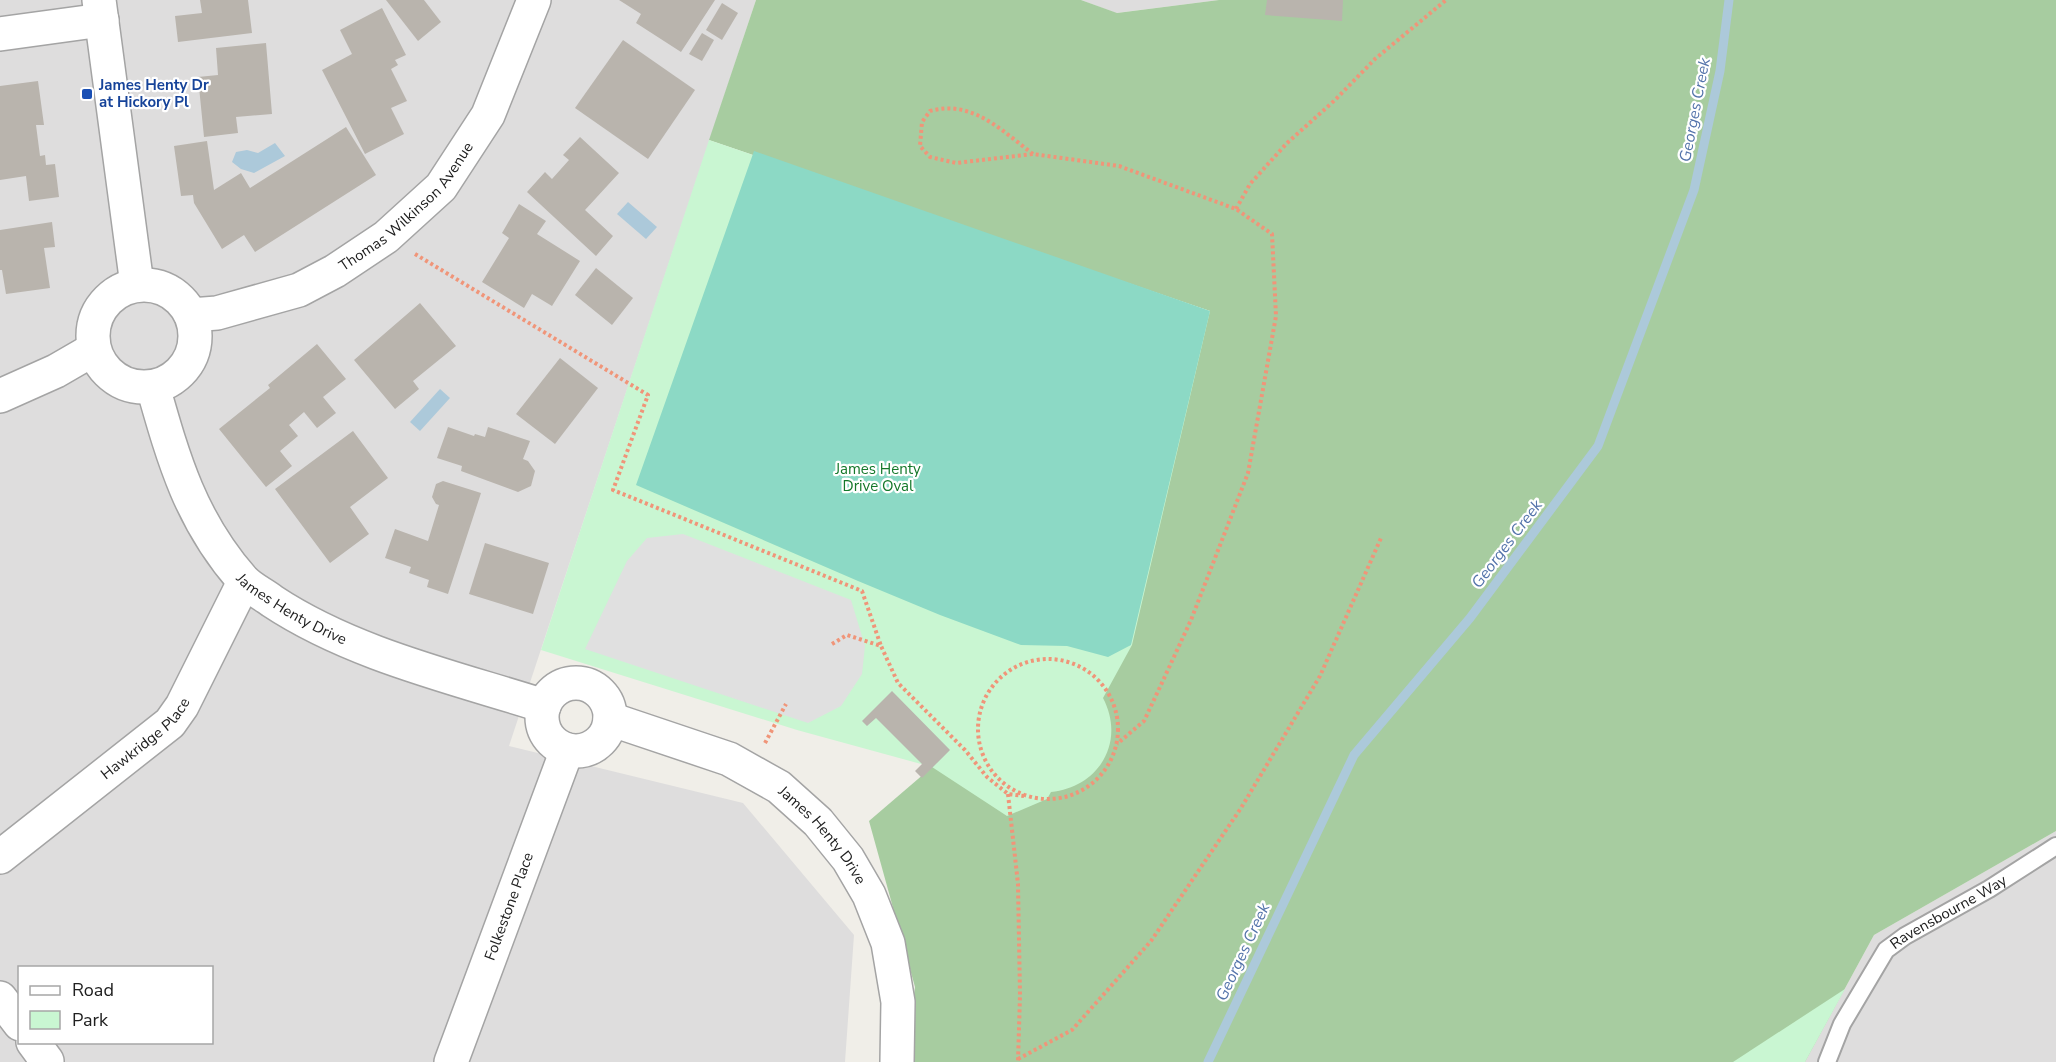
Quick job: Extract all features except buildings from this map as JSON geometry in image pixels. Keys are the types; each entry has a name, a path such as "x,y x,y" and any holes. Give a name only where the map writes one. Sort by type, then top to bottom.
{"street":[{"name":"Thomas Wilkinson Avenue","path":"191,315 217,313 299,290 335,271 386,237 441,187 488,115 534,0"},
{"path":"0,34 100,10 137,285"},
{"path":"137,285 154,286 169,291 182,301 191,315 195,330 195,345 190,360 181,373 168,382 153,387 138,388 122,384 100,363 94,349 93,332 97,315 107,301 121,290 137,285"},
{"path":"0,396 56,371 94,349"},
{"name":"James Henty Drive","path":"153,387 177,470 203,527 244,582 300,619 373,651 544,706"},
{"name":"Hawkridge Place","path":"0,857 170,723 182,706 244,582"},
{"path":"566,684 587,684 597,689 609,708 608,729 596,744 587,749 567,750 557,745 544,728 542,717 544,706 549,696 566,684"},
{"name":"James Henty Drive","path":"610,719 729,759 779,787 819,822 848,859 869,895 888,943 898,1002 897,1062"},
{"name":"Folkestone Place","path":"451,1062 567,750"},
{"path":"0,998 18,1021"},
{"path":"34,1044 47,1062"}],"lane":[{"name":"Ravensbourne Way","path":"1827,1062 1842,1024 1886,950 1905,936 1989,889 2056,846"}],"path":[{"path":"1236,208 1250,184 1287,143 1335,100 1375,59 1446,0"},
{"path":"1034,154 987,120 965,110 944,107 930,111 922,122 920,146 930,157 956,163 1034,154 1119,166 1236,208 1272,234 1276,316 1248,473 1191,620 1144,721 1117,744"},
{"path":"386,237 648,395 613,490 862,591 881,646 898,683 965,750 987,777 1008,794 1028,797 1051,800 1074,795 1094,783 1109,765 1117,744 1118,720 1112,698 1099,680 1081,666 1058,658 1035,659 1013,668 995,683 982,703 977,726 980,749 990,770 1007,787 1028,797"},
{"path":"1018,1061 1072,1030 1151,941 1241,808 1320,676 1381,538"},
{"path":"832,644 847,635 881,646"},
{"path":"751,771 786,704"},
{"path":"1008,794 1018,884 1020,995 1018,1061"}],"shaded area":[{"path":"0,0 756,0 509,746 743,803 854,935 845,1062 0,1062"},
{"path":"1081,0 1219,0 1116,13"},
{"path":"683,534 851,600 865,646 862,674 841,706 808,723 585,649 627,561 647,538"},
{"path":"2056,831 2056,1062 1805,1062 1874,935"}],"green space":[{"path":"756,0 1081,0 1117,13 1219,0 2056,0 2056,831 1874,935 1805,1062 905,1062 915,987 869,821 932,767 1210,311 709,140"},
{"name":"James Henty Drive Oval","path":"709,140 1210,311 1132,645 1103,698 1109,714 1111,731 1109,746 1104,760 1095,772 1083,781 1051,792 1047,799 1007,816 932,767 797,730 541,650"},
{"name":"James Henty Drive Oval","path":"754,151 1210,311 1131,645 1108,657 1067,646 1021,645 858,581 636,485"},
{"path":"1845,989 1805,1062 1733,1062"}],"water":[{"path":"275,143 285,156 254,173 241,169 232,162 236,152 247,150 258,153"},
{"path":"628,202 657,227 646,239 617,214"},
{"path":"440,389 450,398 420,431 410,422"}],"waterway":[{"name":"Georges Creek","path":"1208,1062 1354,755 1470,618 1598,446 1694,190 1720,71 1729,0"}],"place":[{"name":"James Henty Dr at Hickory Pl","path":"87,94"}]}
